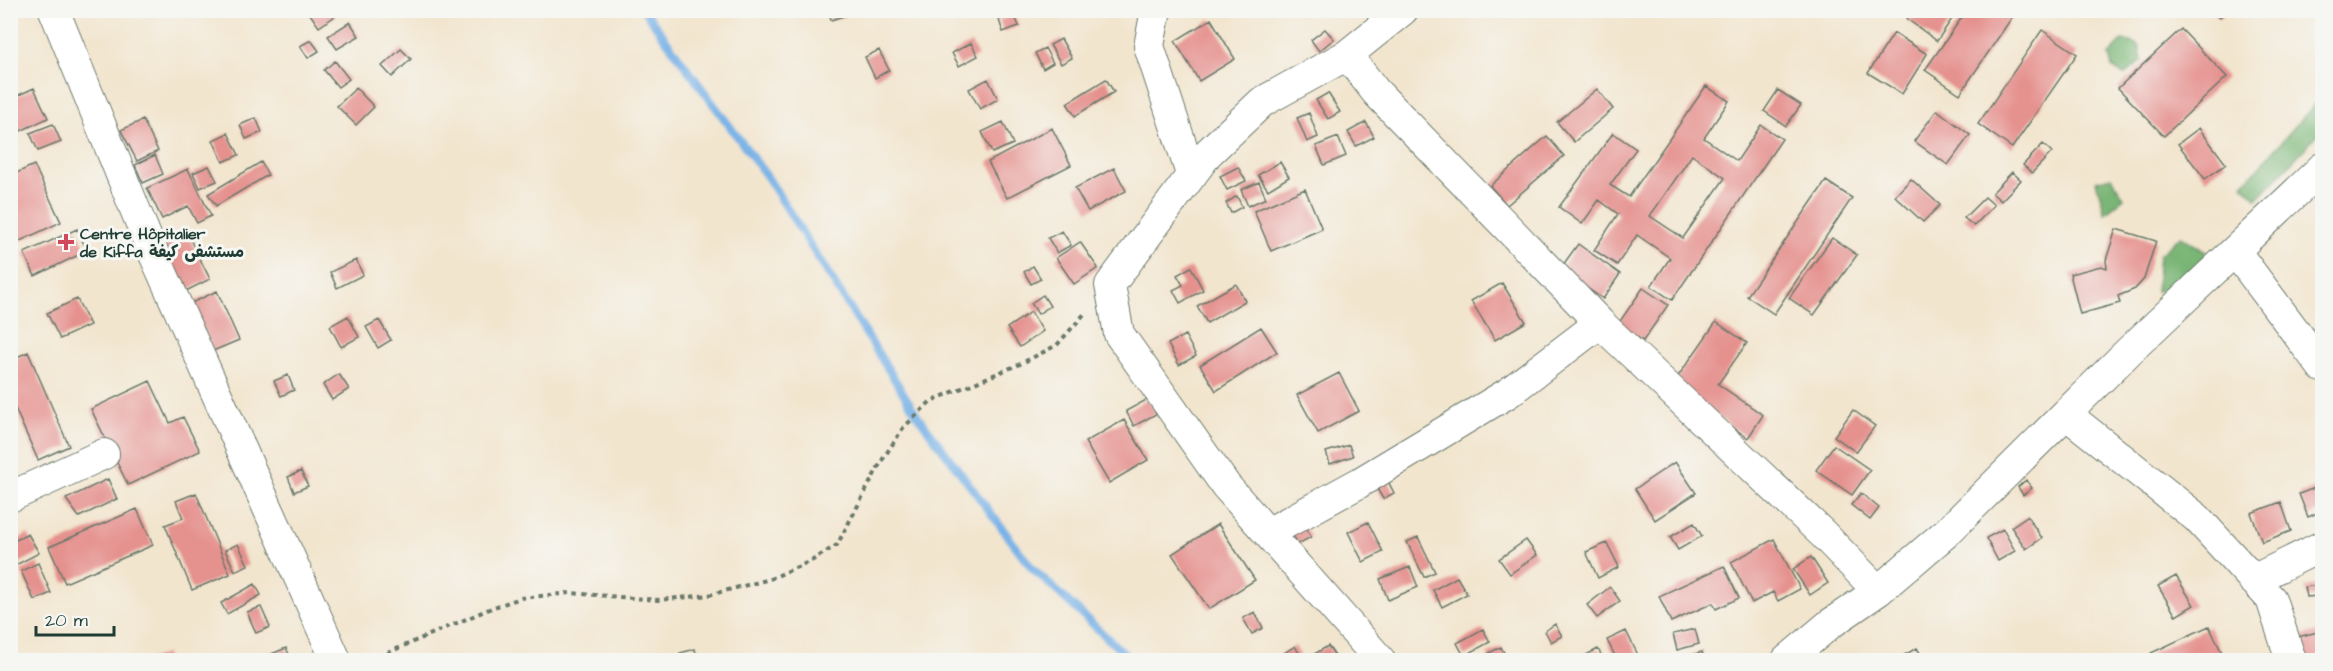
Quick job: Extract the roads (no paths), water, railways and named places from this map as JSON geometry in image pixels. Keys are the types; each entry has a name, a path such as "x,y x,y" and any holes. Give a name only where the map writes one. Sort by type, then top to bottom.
{"street":[{"path":"54,10 148,241 336,660"},
{"path":"1156,10 1149,46 1191,174"},
{"path":"1380,660 1226,486 1119,334 1110,285 1208,153 1262,102 1347,55 1403,10"},
{"path":"1347,55 1376,92 1600,322 1823,534 1878,591"},
{"path":"1787,660 1830,624 1878,591 1947,532 2322,168"},
{"path":"2235,251 2322,367"},
{"path":"1269,532 1359,483 1508,393 1600,322"},
{"path":"2066,414 2197,518 2253,579 2271,599 2291,660"},
{"path":"10,497 104,454"},
{"path":"2253,579 2322,546"}],"waterway":[{"path":"644,10 768,178 917,415 1032,568 1131,660"}],"place":[{"name":"Centre Hôpitalier de Kiffa مستشفى كيفة","path":"66,242"}]}
